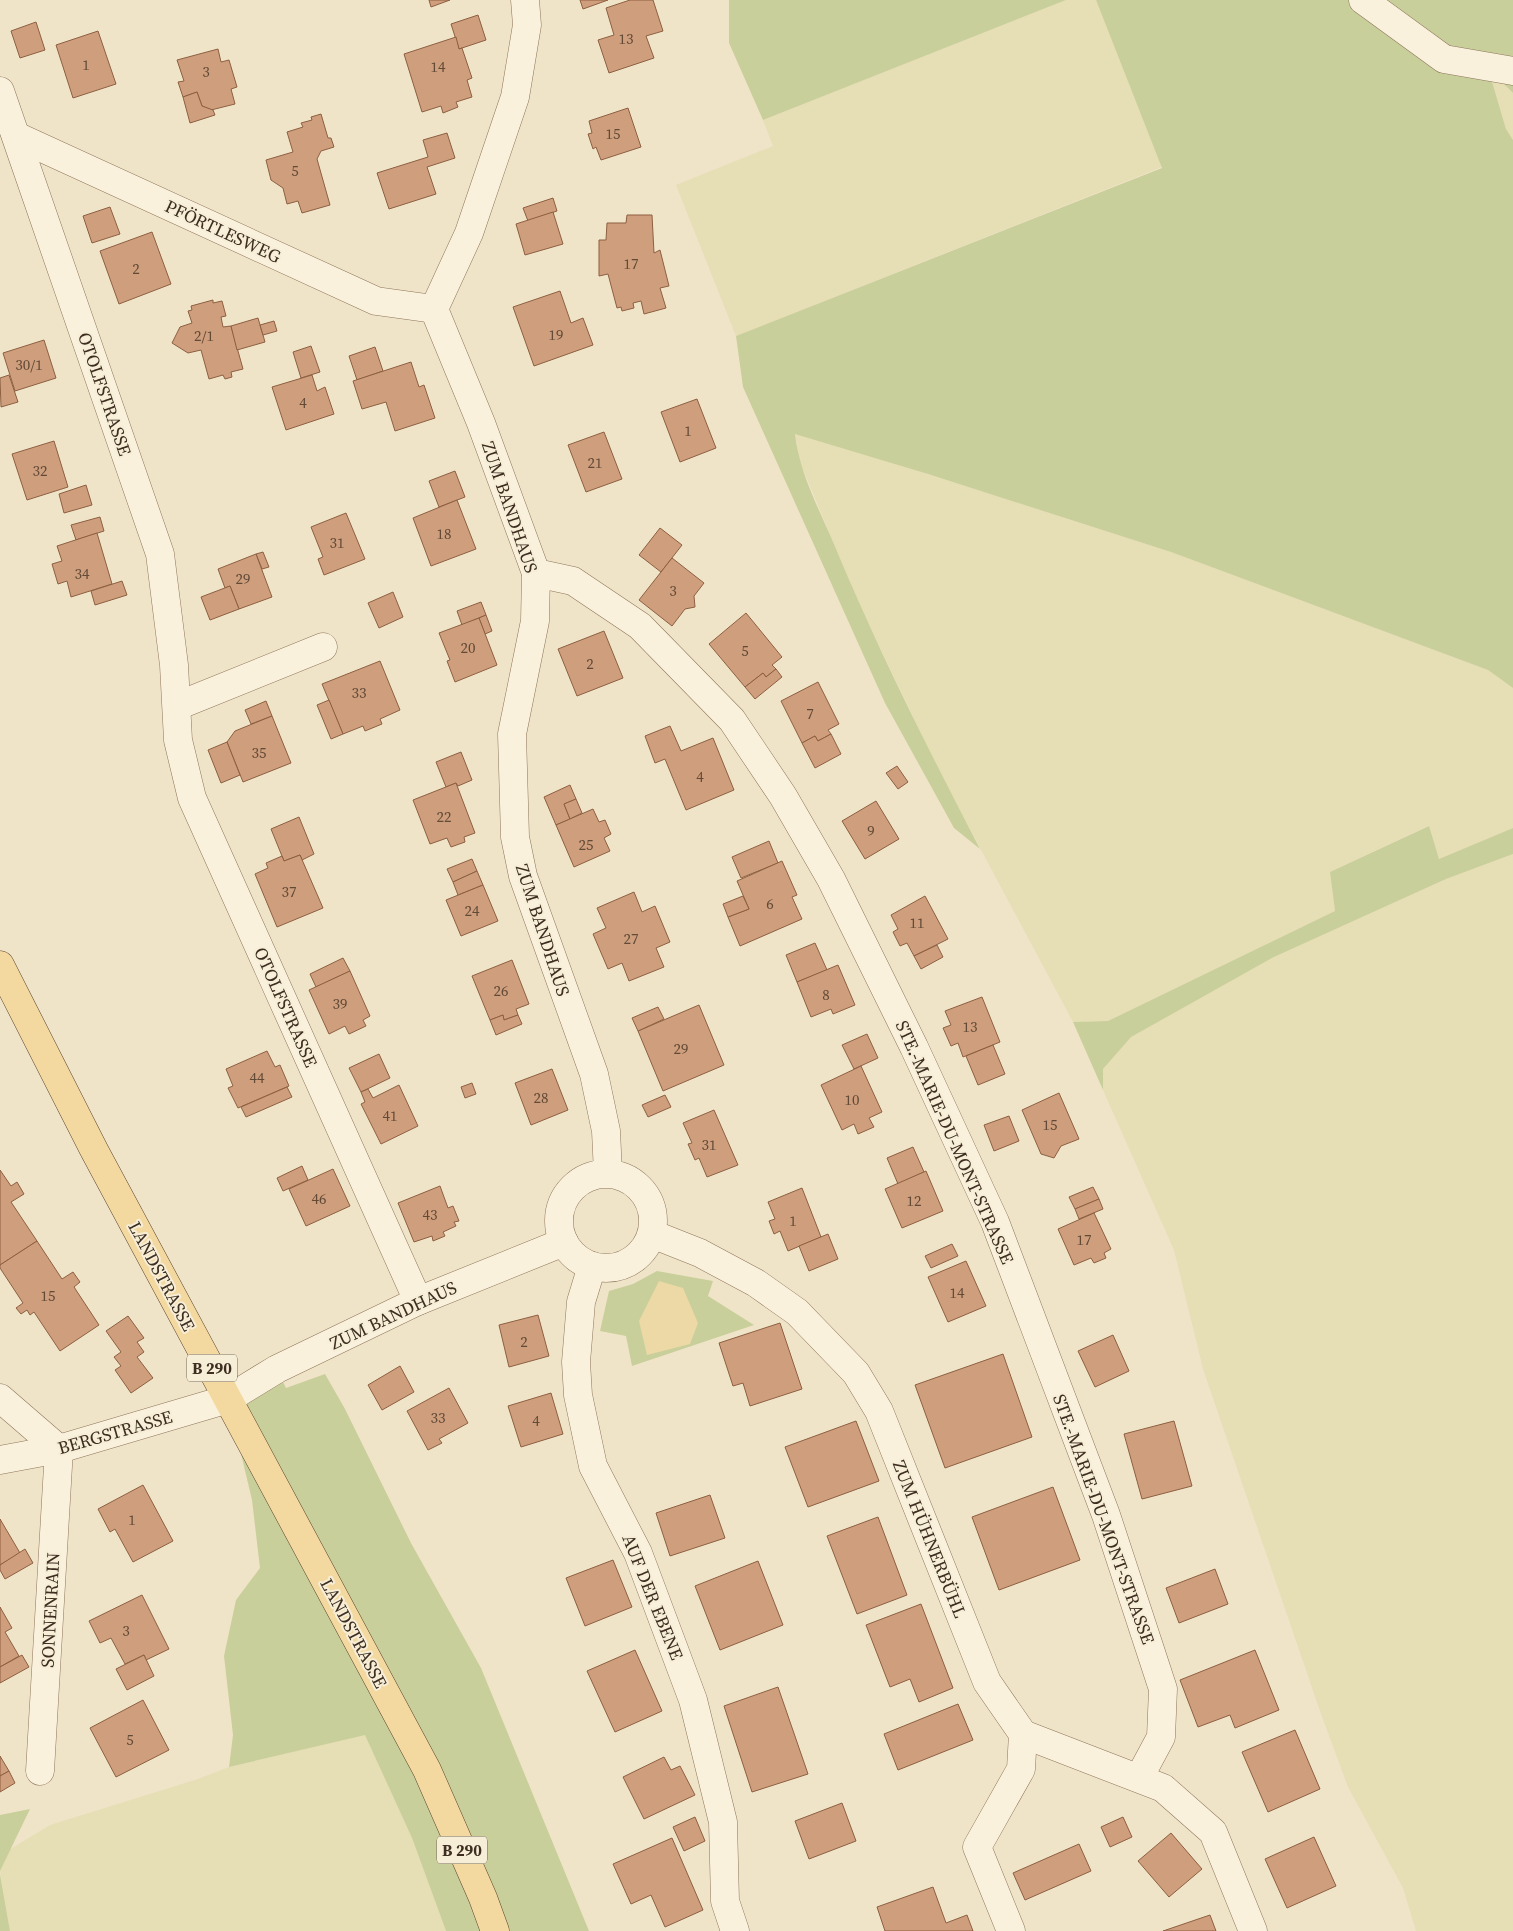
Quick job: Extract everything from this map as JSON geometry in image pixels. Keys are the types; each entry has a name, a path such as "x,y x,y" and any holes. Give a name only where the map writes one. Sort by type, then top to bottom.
{"main road":[{"name":"LANDSTRASSE","path":"0,965 94,1150 427,1770 484,1898 495,1931"}],"street":[{"path":"434,309 469,233 516,97 527,25 525,0"},
{"path":"1363,0 1444,59 1513,71"},
{"name":"OTOLFSTRASSE","path":"0,90 160,554 174,666 178,740 192,798 418,1301"},
{"name":"PFÖRTLESWEG","path":"16,136 376,301 434,309"},
{"name":"ZUM BANDHAUS","path":"434,309 480,423 536,573 535,621 512,734 515,837 523,876 594,1074 606,1131 608,1173"},
{"name":"STE.-MARIE-DU-MONT-STRASSE","path":"536,573 573,581 640,626 732,720 783,796 831,879 914,1047 995,1222 1106,1514 1163,1689 1161,1737 1139,1778"},
{"path":"176,706 322,647"},
{"path":"608,1173 622,1176 635,1183 645,1193 652,1206 654,1220 652,1234 647,1246 639,1256 628,1263 617,1267 604,1268 592,1266 580,1261 564,1242 559,1227 560,1210 566,1196 577,1183 591,1175 608,1173"},
{"name":"ZUM HÜHNERBÜHL","path":"652,1234 700,1253 756,1284 798,1312 856,1373 879,1411 987,1682 1023,1734"},
{"name":"ZUM BANDHAUS","path":"228,1398 277,1369 418,1301 564,1242"},
{"name":"AUF DER EBENE","path":"592,1266 581,1302 576,1362 580,1404 594,1466 638,1553 694,1700 723,1822 725,1901 735,1931"},
{"path":"0,1398 59,1449"},
{"name":"BERGSTRASSE","path":"0,1460 59,1449 228,1398"},
{"name":"SONNENRAIN","path":"40,1771 59,1449"},
{"path":"1010,1931 977,1847 1020,1769 1023,1734 1163,1788 1213,1832 1253,1931"}],"shaded area":[{"path":"1066,0 1096,0 1162,167 736,336 676,185 773,146 763,120"},
{"path":"1488,67 1513,93 1513,140 1506,129"},
{"path":"795,433 1171,552 1488,670 1513,688 1513,828 1439,859 1428,826 1330,872 1335,911 1108,1021 1073,1022 941,775 860,606 799,460"},
{"path":"1513,854 1513,1931 1416,1931 1403,1888 1348,1787 1321,1714 1203,1369 1174,1250 1103,1090 1103,1069 1130,1037 1274,957 1446,879"},
{"path":"365,1734 412,1838 446,1931 10,1931 0,1871 9,1850 50,1825 198,1779 229,1767"}],"green space":[{"path":"729,0 1066,0 763,120 729,43"},
{"path":"1096,0 1513,0 1513,93 1488,68 1506,129 1513,140 1513,688 1488,670 1171,552 928,474 795,434 797,448 810,490 885,660 980,849 954,828 885,703 743,387 736,336 1162,168"},
{"path":"1429,826 1439,859 1513,828 1513,854 1446,879 1274,957 1131,1037 1103,1069 1103,1090 1073,1022 1108,1021 1335,911 1330,872"},
{"path":"657,1271 713,1281 708,1296 754,1325 632,1366 626,1336 600,1331 609,1291 633,1284"},
{"path":"277,1369 286,1388 325,1374 345,1409 411,1543 481,1668 589,1931 446,1931 412,1838 365,1735 229,1767 233,1735 224,1656 236,1600 260,1568 252,1500 228,1399"},
{"path":"30,1809 0,1871 0,1815"},
{"path":"0,1874 10,1931 0,1931"}],"sand":[{"path":"659,1281 683,1288 698,1323 690,1344 647,1355 639,1321"}],"building":[{"path":"429,0 450,0 431,7"},
{"path":"580,0 608,0 583,9"},
{"path":"630,0 653,0 663,31 646,36 654,58 609,73 598,40 614,35 606,8"},
{"path":"478,15 486,40 459,49 451,24"},
{"path":"36,22 45,50 20,58 11,31"},
{"path":"98,31 116,84 73,98 56,45"},
{"path":"456,37 459,49 462,48 472,78 467,80 472,97 456,102 458,107 443,113 441,106 422,112 404,54"},
{"path":"218,49 221,62 229,60 237,87 231,89 235,104 211,110 202,106 197,92 183,97 178,82 184,81 177,60"},
{"path":"197,92 202,106 213,110 215,115 190,123 183,97"},
{"path":"628,108 641,147 601,160 596,147 593,149 588,134 592,133 589,121"},
{"path":"321,114 328,138 331,138 334,147 321,151 317,159 330,205 302,213 298,201 287,204 283,188 271,180 266,160 293,152 287,132 303,127 301,123 312,120 311,117"},
{"path":"447,133 455,158 427,167 436,194 389,209 377,173 428,157 423,140"},
{"path":"553,198 557,211 528,221 523,208"},
{"path":"110,207 120,234 92,243 83,216"},
{"path":"553,212 563,244 525,255 516,224"},
{"path":"627,215 652,215 654,253 660,250 669,286 660,288 666,308 644,314 641,301 633,303 634,308 622,311 621,307 617,308 608,274 599,276 599,240 606,240 607,223 626,223"},
{"path":"152,232 171,284 119,304 100,251"},
{"path":"560,291 571,323 583,318 593,345 534,366 513,307"},
{"path":"213,300 213,303 222,301 226,316 221,317 223,327 231,326 243,369 231,372 232,377 225,379 223,375 209,379 201,350 188,353 172,343 180,327 192,323 188,311 192,310 191,306"},
{"path":"258,318 265,342 237,350 231,326"},
{"path":"274,321 277,331 263,335 260,325"},
{"path":"44,340 56,378 15,391 3,353"},
{"path":"311,346 320,372 301,378 293,352"},
{"path":"375,347 383,371 357,380 349,356"},
{"path":"411,362 419,387 424,385 435,418 395,431 386,402 362,409 353,381"},
{"path":"9,375 18,402 1,407 0,378"},
{"path":"312,375 317,391 325,387 334,414 286,430 272,387"},
{"path":"697,399 716,448 680,462 661,412"},
{"path":"604,432 622,479 586,492 568,445"},
{"path":"54,441 68,487 27,500 12,454"},
{"path":"455,471 465,497 439,507 429,481"},
{"path":"86,485 92,505 64,513 59,494"},
{"path":"457,500 476,549 431,566 413,518"},
{"path":"346,513 365,559 324,575 318,559 323,557 311,527"},
{"path":"100,517 104,531 76,540 71,525"},
{"path":"660,528 682,545 661,572 639,555"},
{"path":"97,533 112,584 71,597 67,581 58,584 52,564 62,561 57,546"},
{"path":"263,552 269,567 262,569 256,554"},
{"path":"256,554 272,597 239,609 230,586 225,588 218,569"},
{"path":"672,558 704,583 694,596 695,607 685,609 672,626 639,600"},
{"path":"122,581 127,595 95,605 91,591"},
{"path":"230,586 239,609 210,620 201,597"},
{"path":"393,592 403,617 379,628 368,603"},
{"path":"481,602 486,615 462,625 457,611"},
{"path":"746,613 782,657 772,665 776,669 766,677 763,673 745,687 709,644"},
{"path":"486,615 492,631 485,634 479,618"},
{"path":"479,618 497,665 455,682 447,661 450,660 439,633"},
{"path":"604,631 623,678 577,696 558,649"},
{"path":"380,661 400,710 380,719 382,724 365,731 363,726 343,734 322,684"},
{"path":"776,669 782,677 755,699 745,687 763,673 766,677"},
{"path":"818,682 839,724 828,730 831,734 818,741 815,736 802,743 781,701"},
{"path":"329,700 343,734 331,739 317,705"},
{"path":"266,701 272,716 251,724 245,710"},
{"path":"272,716 291,763 243,782 227,742 235,731"},
{"path":"670,726 681,751 713,738 734,790 686,810 665,759 655,763 645,736"},
{"path":"831,734 841,754 815,768 802,743 815,736 818,741"},
{"path":"227,742 240,775 221,783 208,750"},
{"path":"461,752 472,780 458,786 456,783 446,787 436,762"},
{"path":"897,766 908,782 898,789 886,773"},
{"path":"456,783 475,833 464,837 465,842 451,847 447,838 430,844 413,800"},
{"path":"570,785 576,799 564,804 570,819 556,825 544,797"},
{"path":"576,799 582,813 570,819 564,804"},
{"path":"876,801 899,839 865,859 842,821"},
{"path":"593,809 599,822 605,820 611,834 604,838 610,851 574,867 556,825"},
{"path":"299,817 314,854 302,860 300,855 284,861 271,829"},
{"path":"769,841 778,863 741,878 732,857"},
{"path":"300,855 323,908 277,927 255,874 268,868 266,863 282,856 284,861"},
{"path":"472,859 477,871 453,882 447,869"},
{"path":"782,861 797,895 792,897 802,919 740,946 728,917 749,909 737,881"},
{"path":"477,871 483,885 458,895 453,882"},
{"path":"483,885 498,921 461,936 446,900"},
{"path":"634,892 642,912 655,906 670,942 656,948 664,967 629,981 622,963 608,969 593,934 606,928 597,908"},
{"path":"743,896 749,909 728,917 723,904"},
{"path":"925,896 948,939 914,956 907,943 900,946 893,932 898,929 891,915"},
{"path":"815,943 827,970 797,982 786,955"},
{"path":"937,945 943,957 921,969 914,956"},
{"path":"343,958 350,971 316,987 310,974"},
{"path":"512,960 529,1004 516,1009 518,1015 504,1020 503,1015 490,1020 472,976"},
{"path":"838,965 855,1005 833,1014 831,1009 811,1017 797,982"},
{"path":"350,971 370,1016 363,1020 366,1026 349,1034 345,1026 329,1034 309,990"},
{"path":"982,997 1000,1042 963,1057 958,1043 951,1046 943,1028 951,1025 945,1011"},
{"path":"699,1005 724,1065 663,1091 638,1031"},
{"path":"658,1007 664,1019 638,1031 632,1018"},
{"path":"503,1015 504,1020 518,1015 522,1024 496,1035 490,1020"},
{"path":"867,1034 878,1058 854,1069 842,1045"},
{"path":"993,1045 1005,1074 978,1085 966,1056"},
{"path":"267,1051 275,1067 280,1065 289,1086 238,1108 228,1088 233,1086 226,1069"},
{"path":"379,1054 390,1078 361,1092 349,1068"},
{"path":"861,1066 882,1112 869,1118 874,1127 858,1134 854,1124 842,1130 821,1085"},
{"path":"552,1069 568,1110 531,1125 515,1083"},
{"path":"472,1083 476,1094 465,1098 461,1087"},
{"path":"399,1085 418,1126 381,1144 361,1104 365,1102 361,1092 368,1089 373,1098"},
{"path":"287,1087 292,1097 246,1117 241,1107"},
{"path":"1059,1093 1079,1139 1061,1146 1054,1158 1041,1154 1022,1110"},
{"path":"665,1095 671,1107 648,1117 642,1105"},
{"path":"714,1110 738,1165 707,1177 699,1158 695,1160 688,1144 692,1143 683,1123"},
{"path":"1009,1116 1019,1141 994,1151 984,1125"},
{"path":"913,1147 924,1172 898,1184 887,1158"},
{"path":"302,1166 308,1180 283,1191 277,1178"},
{"path":"333,1169 350,1206 306,1226 289,1189"},
{"path":"0,1170 11,1186 17,1182 24,1194 11,1202 37,1241 0,1265"},
{"path":"926,1171 943,1211 902,1228 885,1189"},
{"path":"440,1186 448,1208 453,1206 459,1221 454,1222 456,1226 443,1232 445,1236 433,1241 432,1236 414,1242 398,1203"},
{"path":"1093,1187 1099,1199 1075,1209 1069,1197"},
{"path":"802,1188 821,1237 788,1251 780,1231 774,1234 769,1221 775,1219 768,1202"},
{"path":"1099,1199 1103,1209 1079,1219 1075,1209"},
{"path":"1094,1213 1111,1249 1104,1253 1106,1258 1094,1263 1091,1258 1074,1265 1058,1229"},
{"path":"828,1234 838,1259 809,1271 799,1246"},
{"path":"37,1241 62,1279 73,1272 80,1282 74,1287 99,1325 60,1351 34,1312 30,1315 27,1310 21,1314 16,1308 23,1303 0,1268 0,1265"},
{"path":"952,1244 958,1256 931,1268 925,1256"},
{"path":"966,1261 986,1306 948,1322 928,1277"},
{"path":"538,1315 549,1356 509,1367 499,1325"},
{"path":"128,1316 144,1338 137,1342 144,1352 137,1357 153,1378 131,1393 115,1370 121,1366 114,1357 121,1352 106,1331"},
{"path":"780,1323 802,1389 750,1406 743,1383 733,1386 719,1343"},
{"path":"1113,1335 1129,1371 1095,1387 1078,1351"},
{"path":"1003,1354 1032,1437 945,1468 915,1385"},
{"path":"400,1366 414,1392 382,1410 368,1385"},
{"path":"449,1388 468,1423 439,1439 442,1443 428,1450 407,1411"},
{"path":"551,1393 563,1434 521,1447 508,1406"},
{"path":"856,1421 879,1481 808,1507 785,1447"},
{"path":"1174,1421 1192,1486 1142,1499 1124,1434"},
{"path":"143,1485 173,1541 133,1562 115,1529 110,1532 98,1509"},
{"path":"1053,1487 1080,1560 999,1590 972,1517"},
{"path":"710,1495 725,1538 670,1556 656,1513"},
{"path":"878,1517 907,1595 857,1614 827,1536"},
{"path":"0,1519 20,1553 0,1565"},
{"path":"25,1549 33,1563 5,1579 0,1570 0,1565"},
{"path":"613,1560 632,1607 585,1626 566,1578"},
{"path":"758,1561 783,1625 720,1650 695,1586"},
{"path":"1215,1569 1228,1604 1179,1623 1166,1588"},
{"path":"142,1595 169,1649 146,1660 144,1655 125,1664 111,1638 100,1643 89,1621"},
{"path":"921,1604 953,1688 919,1702 910,1679 890,1687 866,1625"},
{"path":"0,1607 12,1628 5,1632 19,1656 0,1667"},
{"path":"635,1650 662,1711 615,1732 587,1671"},
{"path":"1255,1650 1279,1710 1235,1728 1230,1715 1198,1727 1180,1680"},
{"path":"22,1655 29,1667 0,1683 0,1667"},
{"path":"144,1655 154,1676 127,1690 116,1669"},
{"path":"778,1687 808,1774 752,1792 724,1706"},
{"path":"143,1700 169,1750 116,1777 90,1728"},
{"path":"958,1704 973,1740 898,1770 884,1734"},
{"path":"1295,1730 1320,1789 1268,1812 1242,1752"},
{"path":"0,1756 9,1771 0,1776"},
{"path":"664,1757 671,1770 680,1766 695,1795 644,1819 623,1777"},
{"path":"9,1771 15,1783 0,1792 0,1776"},
{"path":"842,1803 856,1841 809,1859 795,1821"},
{"path":"695,1817 705,1841 684,1851 673,1827"},
{"path":"1123,1817 1132,1837 1110,1847 1101,1827"},
{"path":"1171,1833 1202,1869 1169,1897 1138,1861"},
{"path":"1314,1837 1336,1886 1287,1908 1265,1859"},
{"path":"672,1838 703,1910 665,1927 651,1895 631,1904 613,1864"},
{"path":"1079,1844 1091,1871 1025,1900 1013,1873"},
{"path":"933,1887 946,1923 967,1915 973,1931 885,1931 877,1907"},
{"path":"1210,1915 1216,1931 1163,1931"}]}
